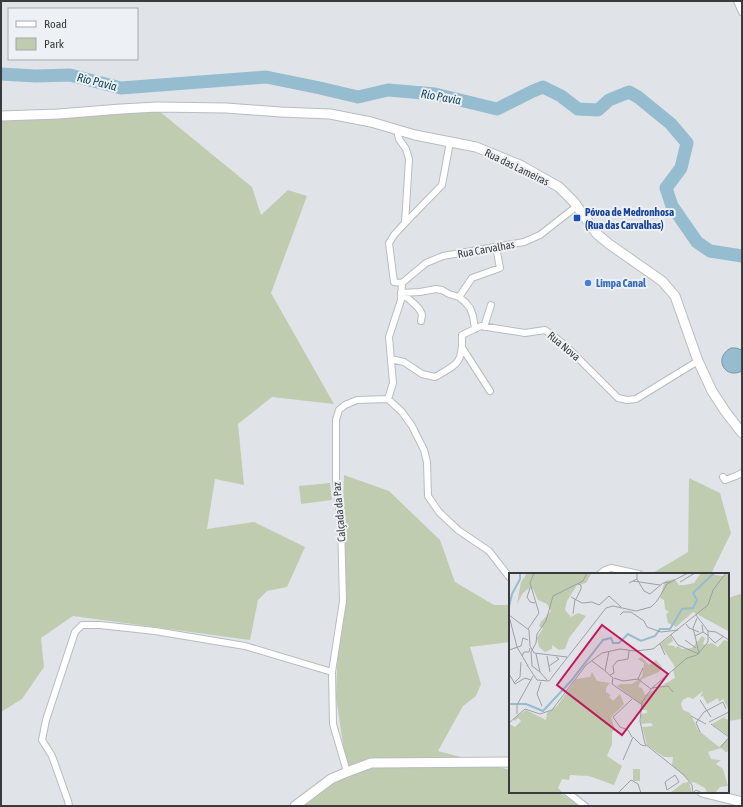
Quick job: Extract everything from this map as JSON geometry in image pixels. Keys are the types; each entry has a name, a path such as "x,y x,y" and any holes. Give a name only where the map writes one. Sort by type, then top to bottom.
{"street":[{"path":"737,1 742,12"},
{"name":"Rua das Lameiras","path":"1,116 58,114 157,107 226,108 334,115 371,122 415,135 476,147 520,165 559,187 577,206 597,234 662,281 675,296 698,361 712,391 742,433"},
{"path":"397,130 399,139 406,149 410,159 405,223"},
{"path":"450,142 442,185 394,234 389,243 394,282 402,283 401,300 389,337 392,383 388,399 402,412 412,426 424,450 427,462 428,496 439,512 458,530 489,551 509,577"},
{"name":"Rua Carvalhas","path":"402,283 426,263 443,256 524,242 540,235 577,206"},
{"path":"459,298 472,278 500,268 496,247"},
{"path":"401,293 436,289 442,290 459,298 470,308 475,329"},
{"path":"401,293 410,299 420,311 422,315 421,321"},
{"path":"484,327 491,305"},
{"name":"Rua Nova","path":"391,359 404,362 422,374 435,377 454,366 459,361 463,349 462,334 481,326 524,333 545,330 565,345 618,398 627,400 636,399 698,361"},
{"path":"463,349 490,391"},
{"name":"Calçada da Paz","path":"347,772 333,724 332,672 343,601 341,524 336,482 336,420 339,410 345,405 357,400 388,399"},
{"path":"724,477 725,480 742,473"},
{"path":"601,573 611,568 634,573"},
{"path":"69,806 52,756 42,740 46,720 75,632 82,625 155,631 245,646 332,672"},
{"path":"295,806 332,779 371,763 509,762"},
{"path":"568,793 585,806"},
{"path":"706,793 742,802"}],"green space":[{"path":"159,111 252,187 261,215 288,190 307,196 271,293 334,404 272,397 238,424 244,485 215,479 207,529 254,522 305,547 287,587 267,591 258,600 250,640 73,616 41,638 44,667 22,699 1,712 1,115"},
{"path":"344,475 389,491 440,540 455,582 494,605 509,605 509,642 470,647 481,684 476,696 463,706 438,751 509,770 509,793 560,793 581,806 301,806 347,771 336,697"},
{"path":"689,478 720,493 731,533 711,573 653,573 688,552"},
{"path":"330,483 332,500 301,504 299,486"},
{"path":"740,594 742,596 742,719 729,721 729,598"}],"water":[{"path":"731,348 742,350 742,371 736,373 726,370 722,362 726,352"}],"waterway":[{"name":"Rio Pavia","path":"1,74 36,76 70,75 121,88 266,77 358,97 388,90 435,94 497,109 543,87 561,96 578,109 598,110 609,100 629,92 638,97 671,124 687,143 681,168 666,188 672,206 697,242 710,251 742,256"}],"place":[{"name":"Póvoa de Medronhosa (Rua das Carvalhas)","path":"577,218"},
{"name":"Limpa Canal","path":"588,283"}]}
